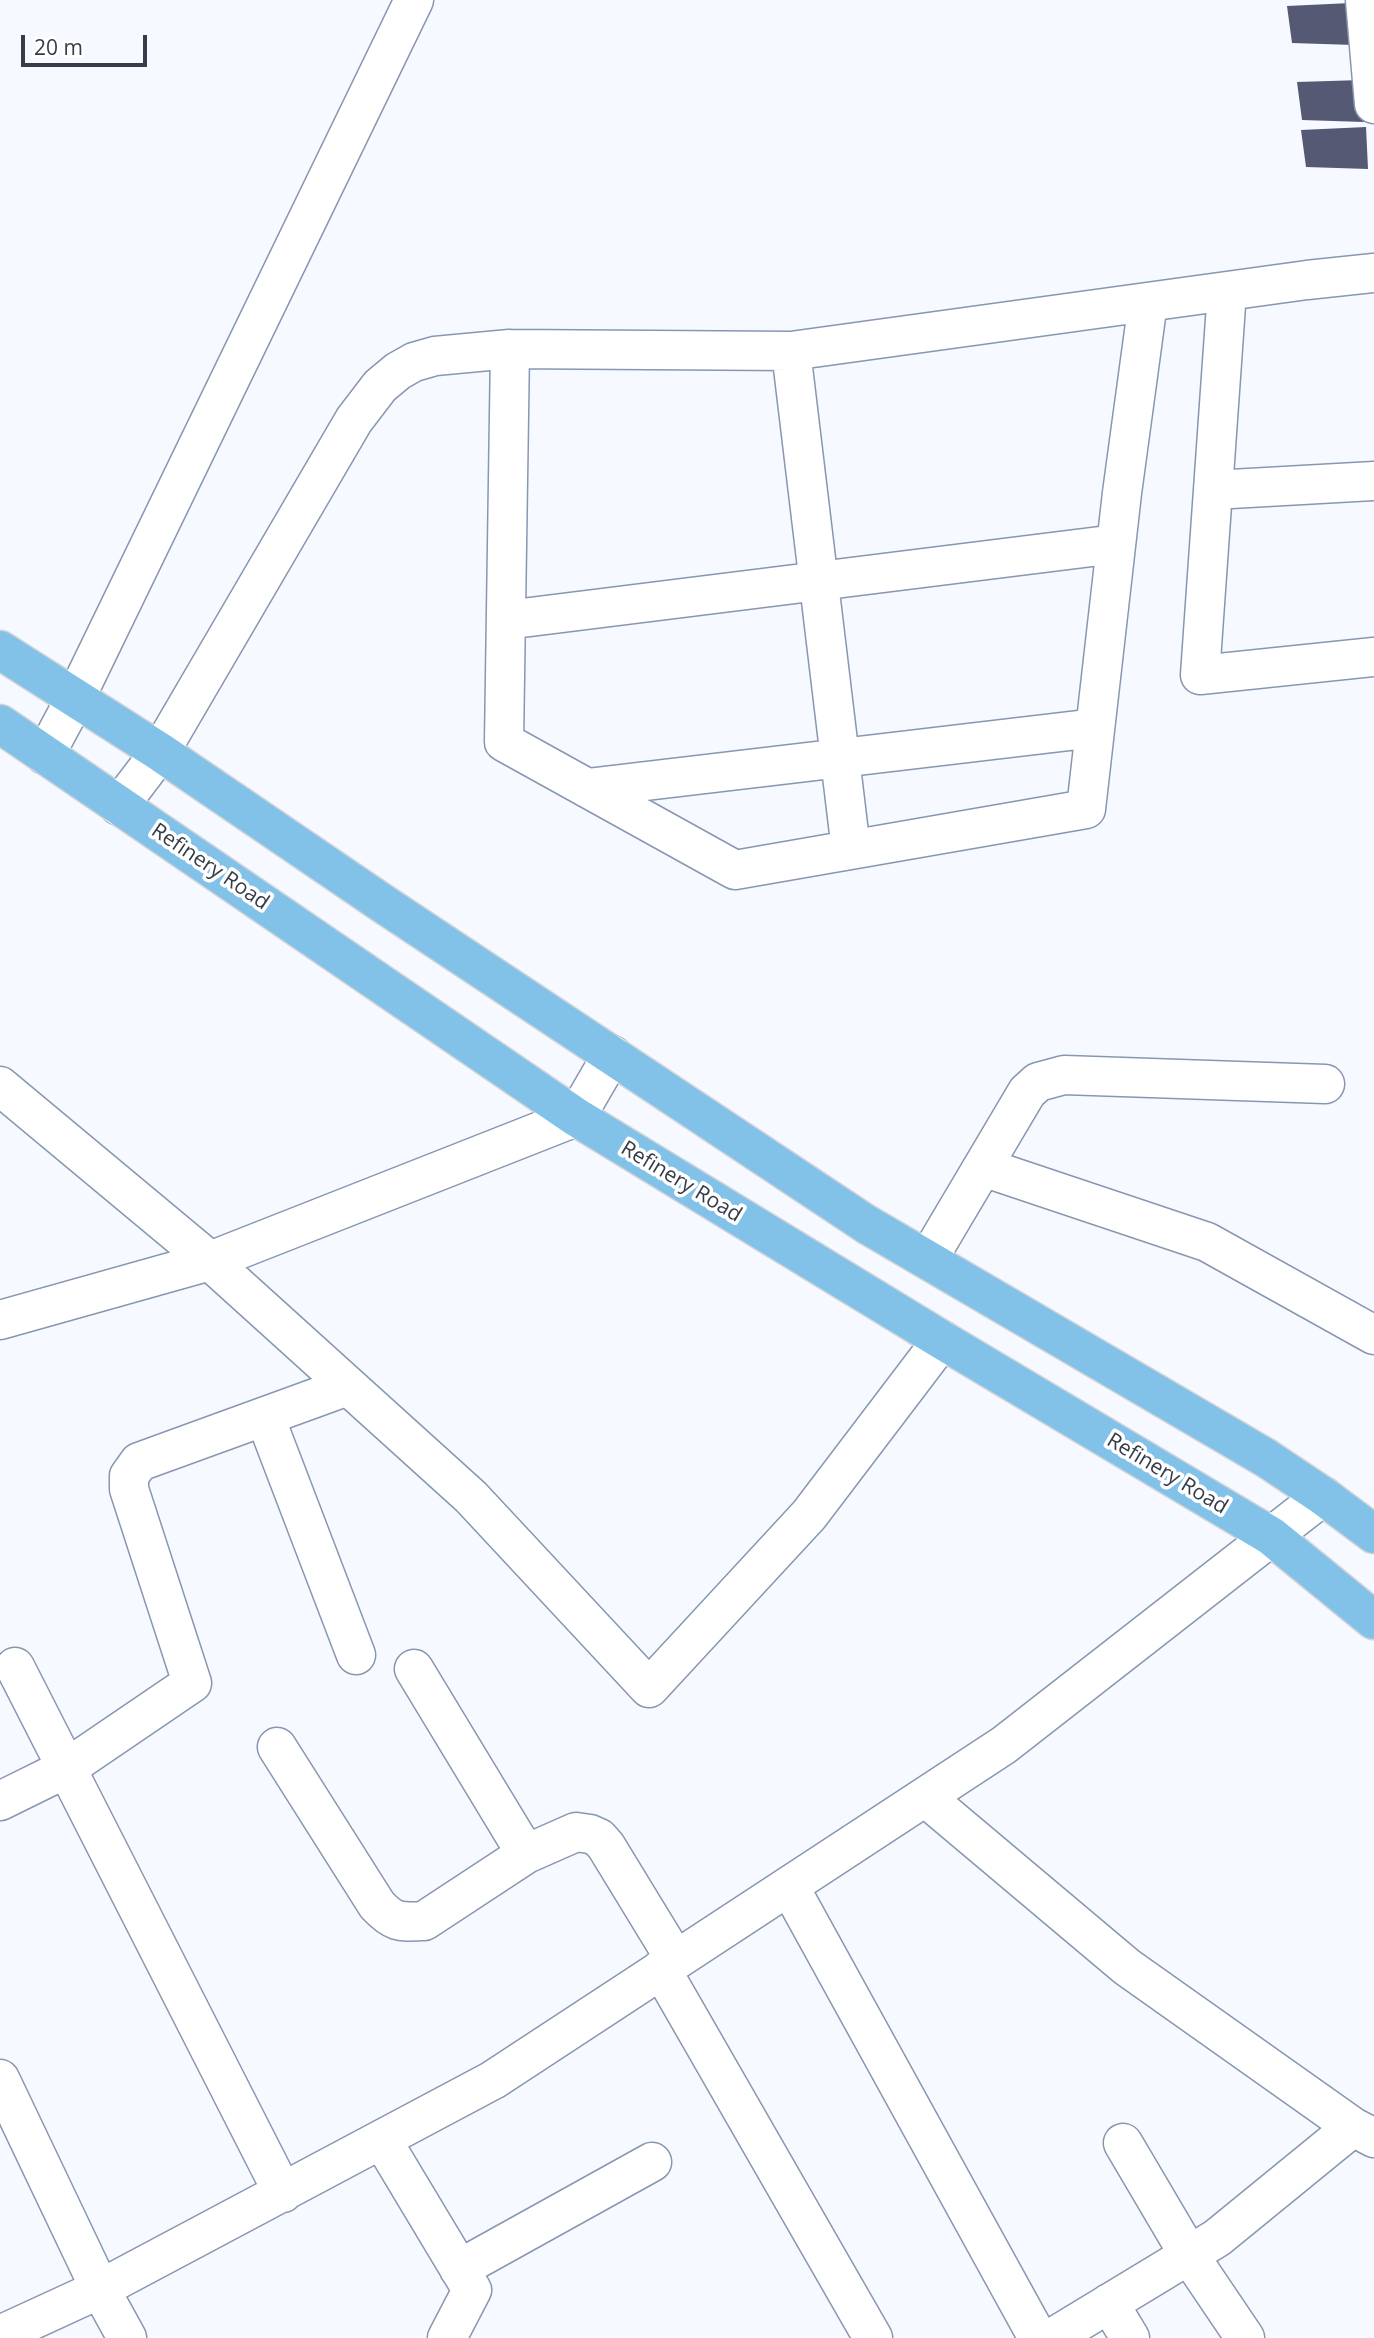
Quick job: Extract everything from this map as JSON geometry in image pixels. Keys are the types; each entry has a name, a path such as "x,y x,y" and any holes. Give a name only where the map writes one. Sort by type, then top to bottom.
{"main road":[{"path":"0,650 160,752 866,1224 1266,1458 1374,1534"},
{"name":"Refinery Road","path":"0,724 576,1118 1272,1536 1374,1620"}],"street":[{"path":"45,755 75,699 414,0"},
{"path":"1365,0 1374,104"},
{"path":"119,806 160,752 354,420 380,386 414,362 435,356 510,349 791,351 1374,273"},
{"path":"1227,291 1200,675 1374,657"},
{"path":"510,349 504,742 735,870 1086,808 1116,544 1148,302"},
{"path":"791,351 851,850"},
{"path":"1213,490 1374,481"},
{"path":"506,620 1116,544"},
{"path":"587,788 1095,729"},
{"path":"0,1320 210,1261 576,1118 612,1055"},
{"path":"928,1259 1027,1091 1049,1077 1064,1075 1325,1084"},
{"path":"0,1086 210,1261 471,1497 649,1688 809,1515 942,1340"},
{"path":"983,1167 1208,1242 1374,1335"},
{"path":"0,1801 67,1768 192,1683 129,1489 129,1476 139,1462 348,1387"},
{"path":"265,1417 356,1655"},
{"path":"0,2335 100,2290 494,2080 1004,1745 1323,1496"},
{"path":"15,1667 283,2193"},
{"path":"414,1669 526,1854"},
{"path":"277,1747 377,1905 390,1919 405,1922 424,1921 526,1854 576,1832 599,1838 607,1846 668,1964 873,2338"},
{"path":"925,1797 1127,1967 1364,2133 1217,2238 1052,2338"},
{"path":"789,1886 1038,2338"},
{"path":"0,2080 100,2290 127,2338"},
{"path":"382,2140 472,2290 447,2338"},
{"path":"1123,2143 1189,2255 1245,2338"},
{"path":"459,2269 652,2162"},
{"path":"1110,2303 1130,2338"}],"building":[{"path":"1351,3 1354,45 1292,43 1287,6"},
{"path":"1362,80 1364,122 1302,120 1297,82"},
{"path":"1366,127 1368,169 1306,167 1301,130"}]}
